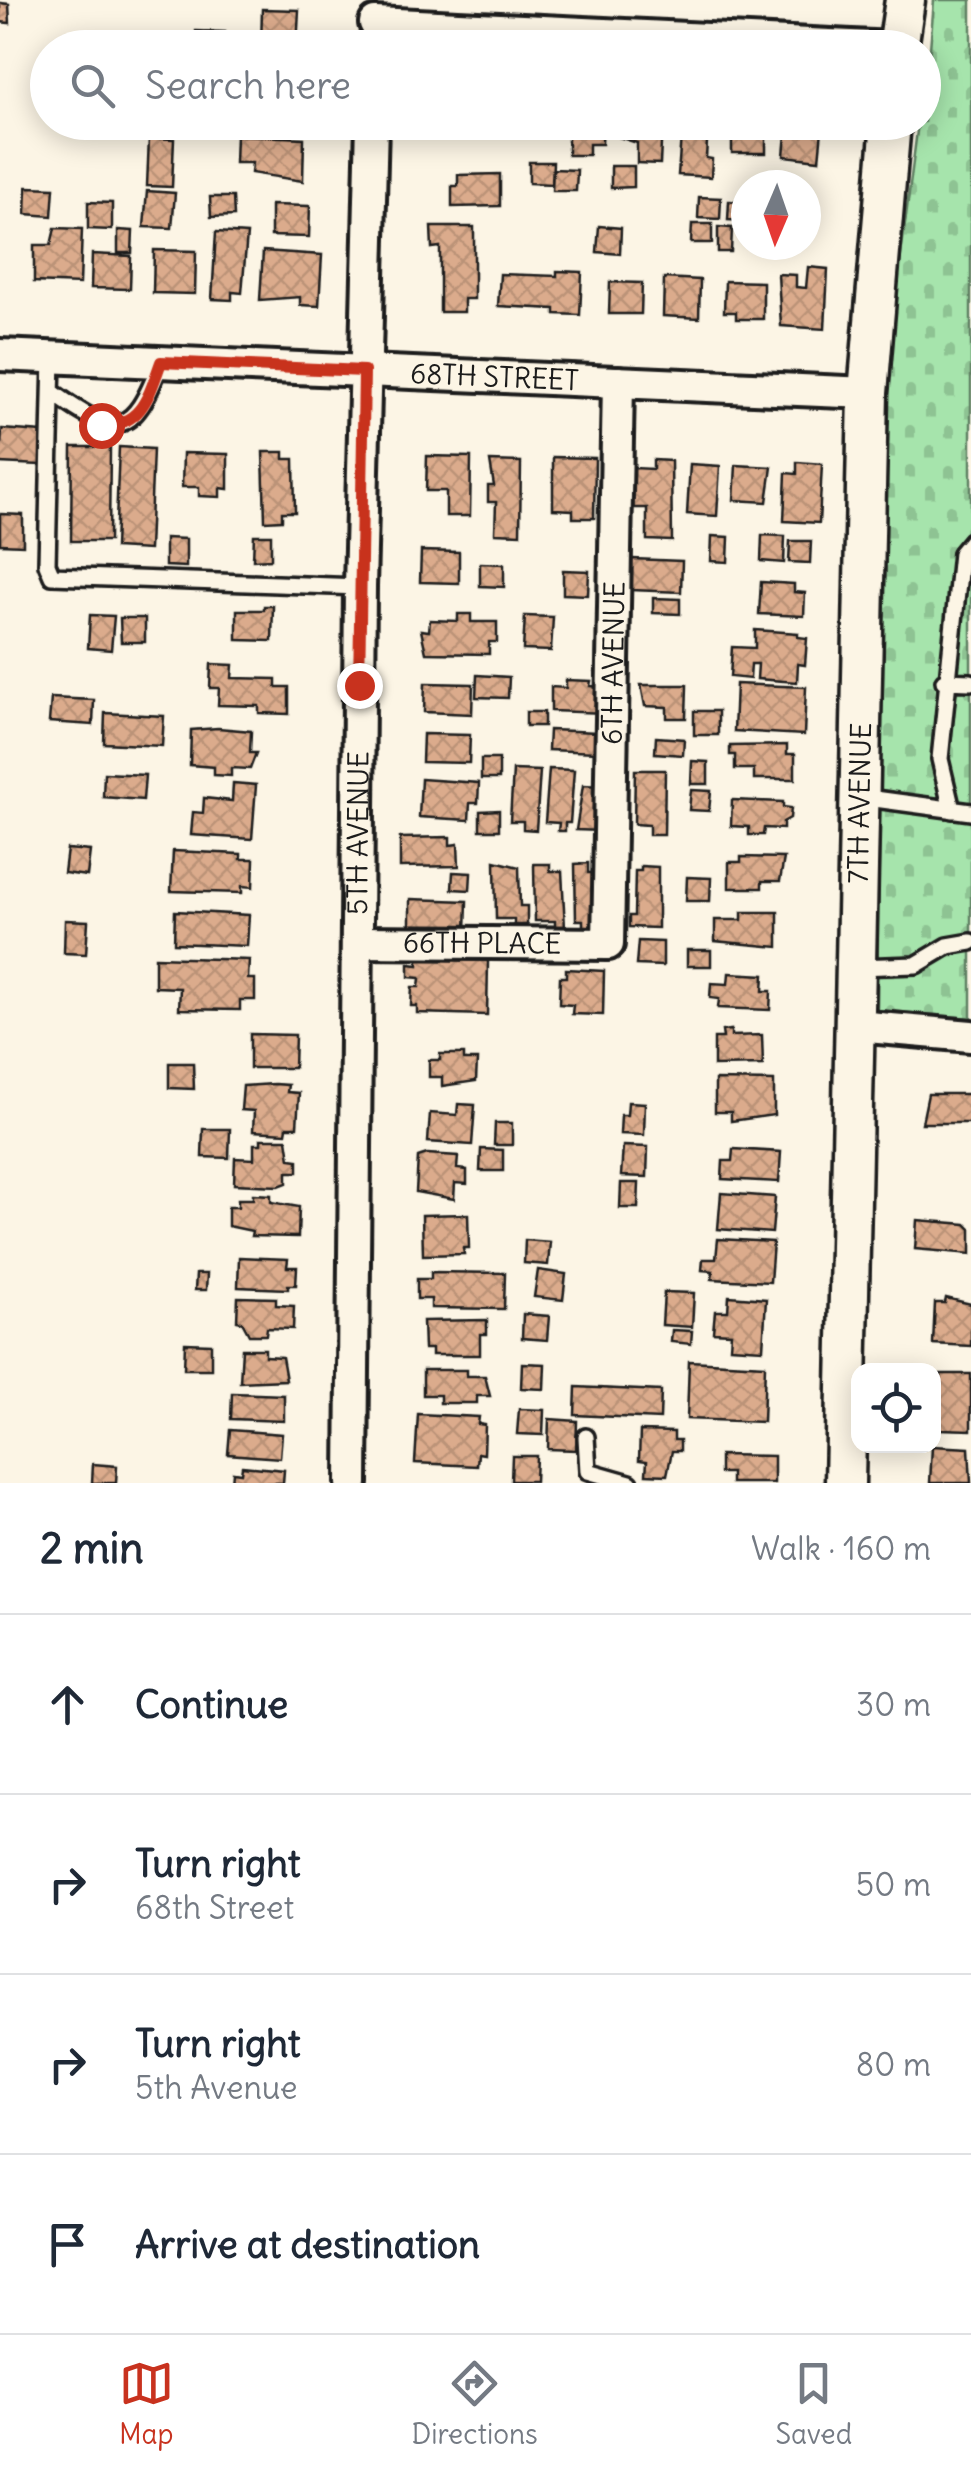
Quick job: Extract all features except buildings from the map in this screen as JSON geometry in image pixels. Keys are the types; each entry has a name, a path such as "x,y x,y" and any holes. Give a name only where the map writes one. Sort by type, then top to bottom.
{"street":[{"path":"899,30 905,0"},
{"path":"375,23 521,30"},
{"name":"5TH AVENUE","path":"352,1483 360,587 371,140"},
{"name":"7TH AVENUE","path":"845,1483 868,393 889,140"},
{"name":"68TH STREET","path":"0,355 868,393"},
{"name":"6TH AVENUE","path":"608,944 618,382"},
{"name":"66TH PLACE","path":"357,942 608,944"},
{"path":"856,1026 971,1036"}],"lane":[{"path":"52,357 48,564 52,576 360,587"},
{"path":"52,392 101,425 121,426 134,418 147,400 161,362"},
{"path":"952,810 940,759 944,681 961,553 971,541"},
{"path":"944,681 971,682"},
{"path":"860,797 971,812"},
{"path":"857,967 916,965 948,946 971,942"},
{"path":"586,1437 588,1471 630,1483"}],"green space":[{"path":"934,0 971,0 971,1018 877,1010 885,380 916,140 941,140 941,30 932,30"}],"route":[{"path":"101,425 121,426 134,418 147,400 161,362 364,371 359,685"}]}
